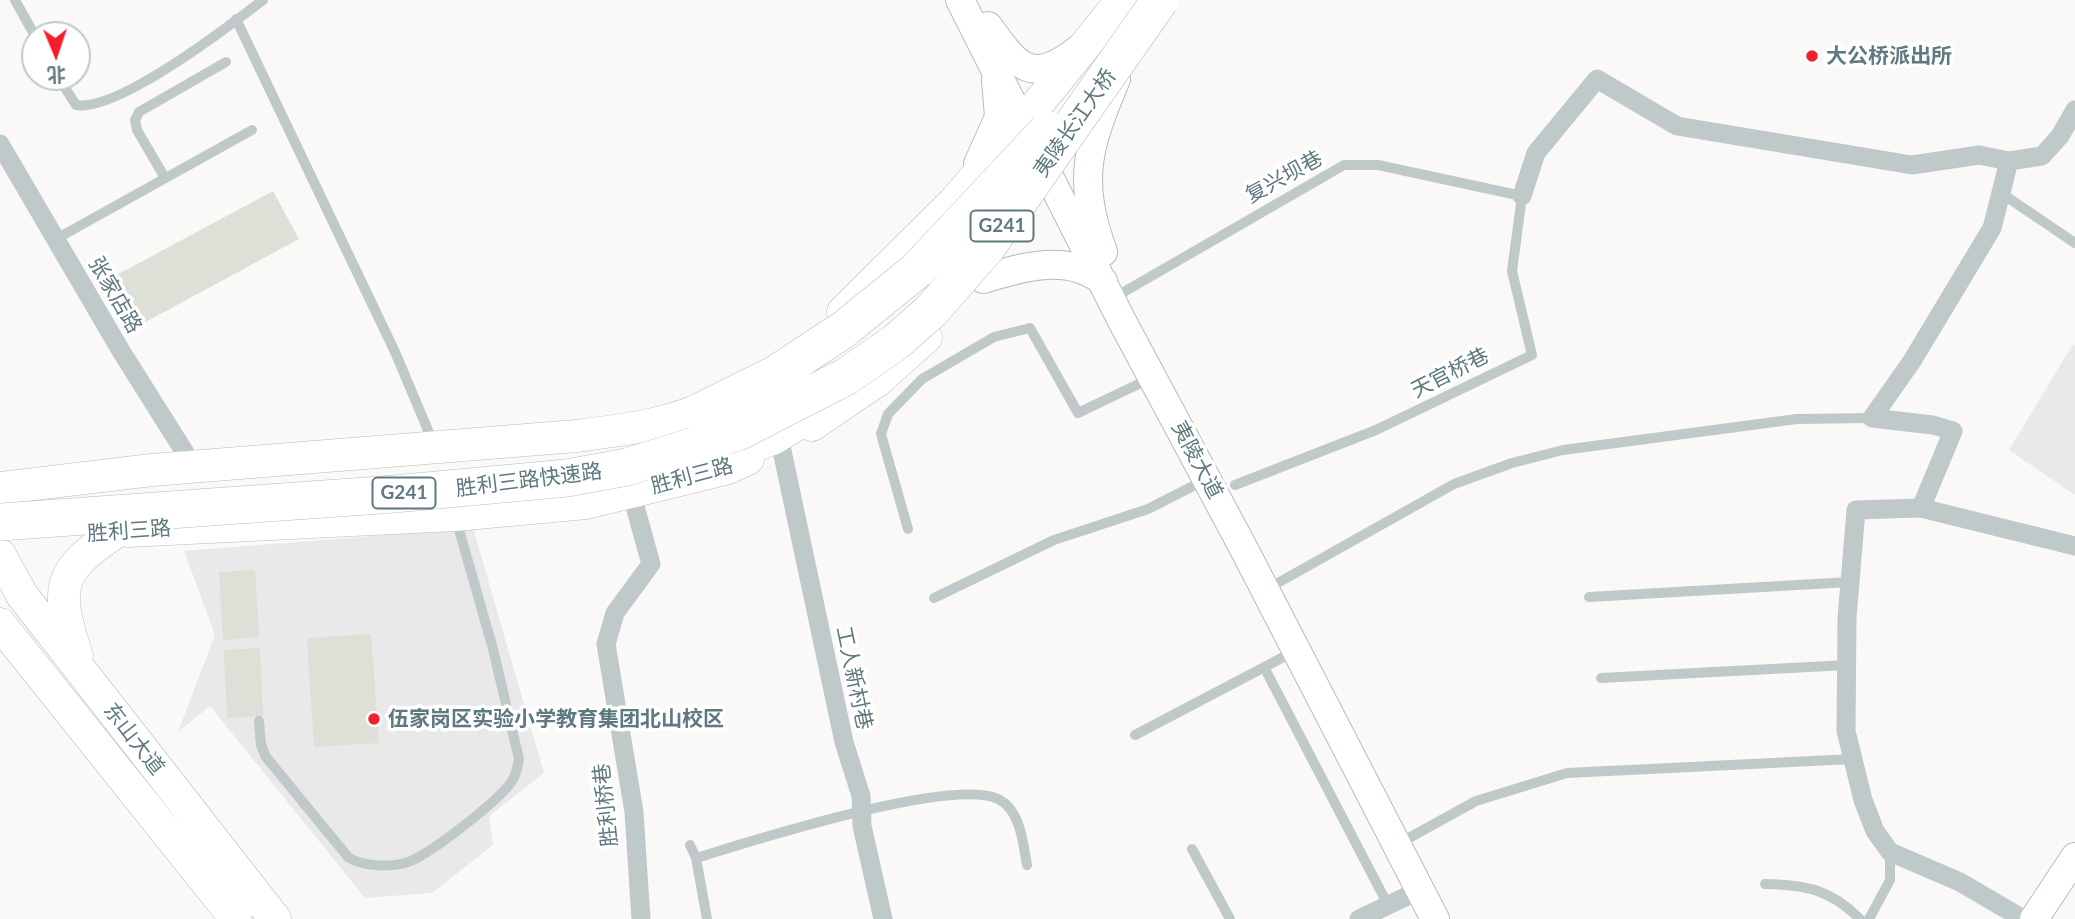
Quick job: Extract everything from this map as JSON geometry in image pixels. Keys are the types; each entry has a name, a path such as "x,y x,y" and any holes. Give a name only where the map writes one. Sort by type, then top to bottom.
{"highway":[{"name":"夷陵长江大桥","path":"791,395 892,317 920,290 985,217 1037,118 1140,0"},
{"name":"夷陵长江大桥","path":"791,395 847,376 896,342 931,311 987,247 1160,0"},
{"path":"699,412 776,374 843,330 917,270 1037,118"},
{"path":"213,526 268,516 483,503 591,488 664,473 773,436 835,398 896,342"},
{"name":"胜利三路快速路","path":"0,502 447,473 568,461 618,453 673,438 729,415 791,395"},
{"name":"胜利三路快速路","path":"0,539 394,494 567,478 626,467 738,432 791,395"}],"main road":[{"name":"夷陵大道","path":"960,0 980,22 1037,118 1055,174 1276,584 1448,919"},
{"path":"0,488 194,467 436,449 614,431 699,412 803,345 841,314 1037,118 1089,41 1122,0"},
{"name":"胜利三路","path":"0,539 455,515 586,503 725,469 781,446 878,380 919,345 982,279 1055,174 1118,75 1173,0"},
{"path":"980,22 1020,66 1034,71 1051,67 1089,41"},
{"path":"956,200 986,152 999,117 995,76 980,22"},
{"path":"1110,278 1087,202 1088,164 1094,138 1118,75"},
{"path":"982,279 1018,270 1065,264 1110,278"},
{"name":"夷陵大道","path":"1110,278 1153,377 1435,919"},
{"path":"0,496 4,514 0,539"},
{"path":"81,671 63,602 67,578 82,555 116,532"},
{"name":"东山大道","path":"0,539 22,595 275,919"},
{"path":"0,597 151,781 257,919"},
{"path":"0,624 236,919"},
{"path":"0,653 224,919"},
{"path":"2034,919 2075,857"},
{"path":"2055,919 2075,888"}],"street":[{"path":"1522,196 1536,153 1597,79 1677,126 1912,165 1979,155 2009,160 2042,156 2060,136 2075,110"},
{"name":"张家店路","path":"0,144 6,166 55,239 194,467"},
{"path":"1921,508 1953,431 1933,425 1872,418 1912,361 1992,228 2009,160"},
{"name":"工人新村巷","path":"781,446 845,743 861,796 861,812 883,919"},
{"name":"胜利桥巷","path":"631,492 651,564 615,613 606,644 634,812 641,919"},
{"path":"2023,919 1960,882 1890,852 1875,831 1863,800 1846,731 1850,582 1856,510 1921,508 2075,546"},
{"path":"1359,919 1420,890"}],"lane":[{"path":"15,0 27,21"},
{"path":"67,91 76,105 88,107 103,104 163,70 263,0"},
{"path":"236,19 395,352 436,449"},
{"path":"165,178 136,130 135,120 139,113 226,62"},
{"path":"55,239 253,130"},
{"name":"复兴坝巷","path":"1110,278 1343,165 1378,165 1522,196"},
{"path":"2001,193 2075,243"},
{"name":"天官桥巷","path":"1235,485 1376,430 1532,355 1512,271 1522,196"},
{"path":"908,528 881,434 888,415 922,379 994,337 1030,328 1078,413 1153,377"},
{"path":"1276,584 1454,484 1512,463 1563,450 1797,419 1872,418"},
{"path":"934,598 1055,540 1148,509 1207,479"},
{"path":"259,721 261,745 266,757 348,857 359,864 410,861 463,825 509,786 517,774 519,759 493,649 455,515"},
{"path":"1589,597 1850,582"},
{"path":"1135,736 1297,650"},
{"path":"1601,678 1847,665"},
{"path":"1264,667 1388,905"},
{"path":"1407,839 1476,801 1566,773 1853,760"},
{"path":"696,858 861,812 942,795 970,794 1000,800 1018,820 1027,866"},
{"path":"690,845 696,858 707,919"},
{"path":"1192,849 1230,919"},
{"path":"1869,919 1890,880 1890,852"},
{"path":"1765,884 1804,885 1844,904 1860,919"}],"shaded area":[{"path":"273,191 299,239 140,325 113,277"},
{"path":"2073,344 2075,346 2075,495 2009,450"},
{"name":"伍家岗区实验小学教育集团北山校区","path":"473,528 544,773 489,816 493,845 432,893 365,898 210,706 178,732 215,635 184,551"},
{"path":"255,570 259,637 223,640 219,572"},
{"path":"371,634 379,743 314,747 307,638"},
{"path":"260,648 263,716 227,718 224,650"}],"place":[{"name":"大公桥派出所","path":"1812,56"},
{"name":"伍家岗区实验小学教育集团北山校区","path":"374,719"}]}
